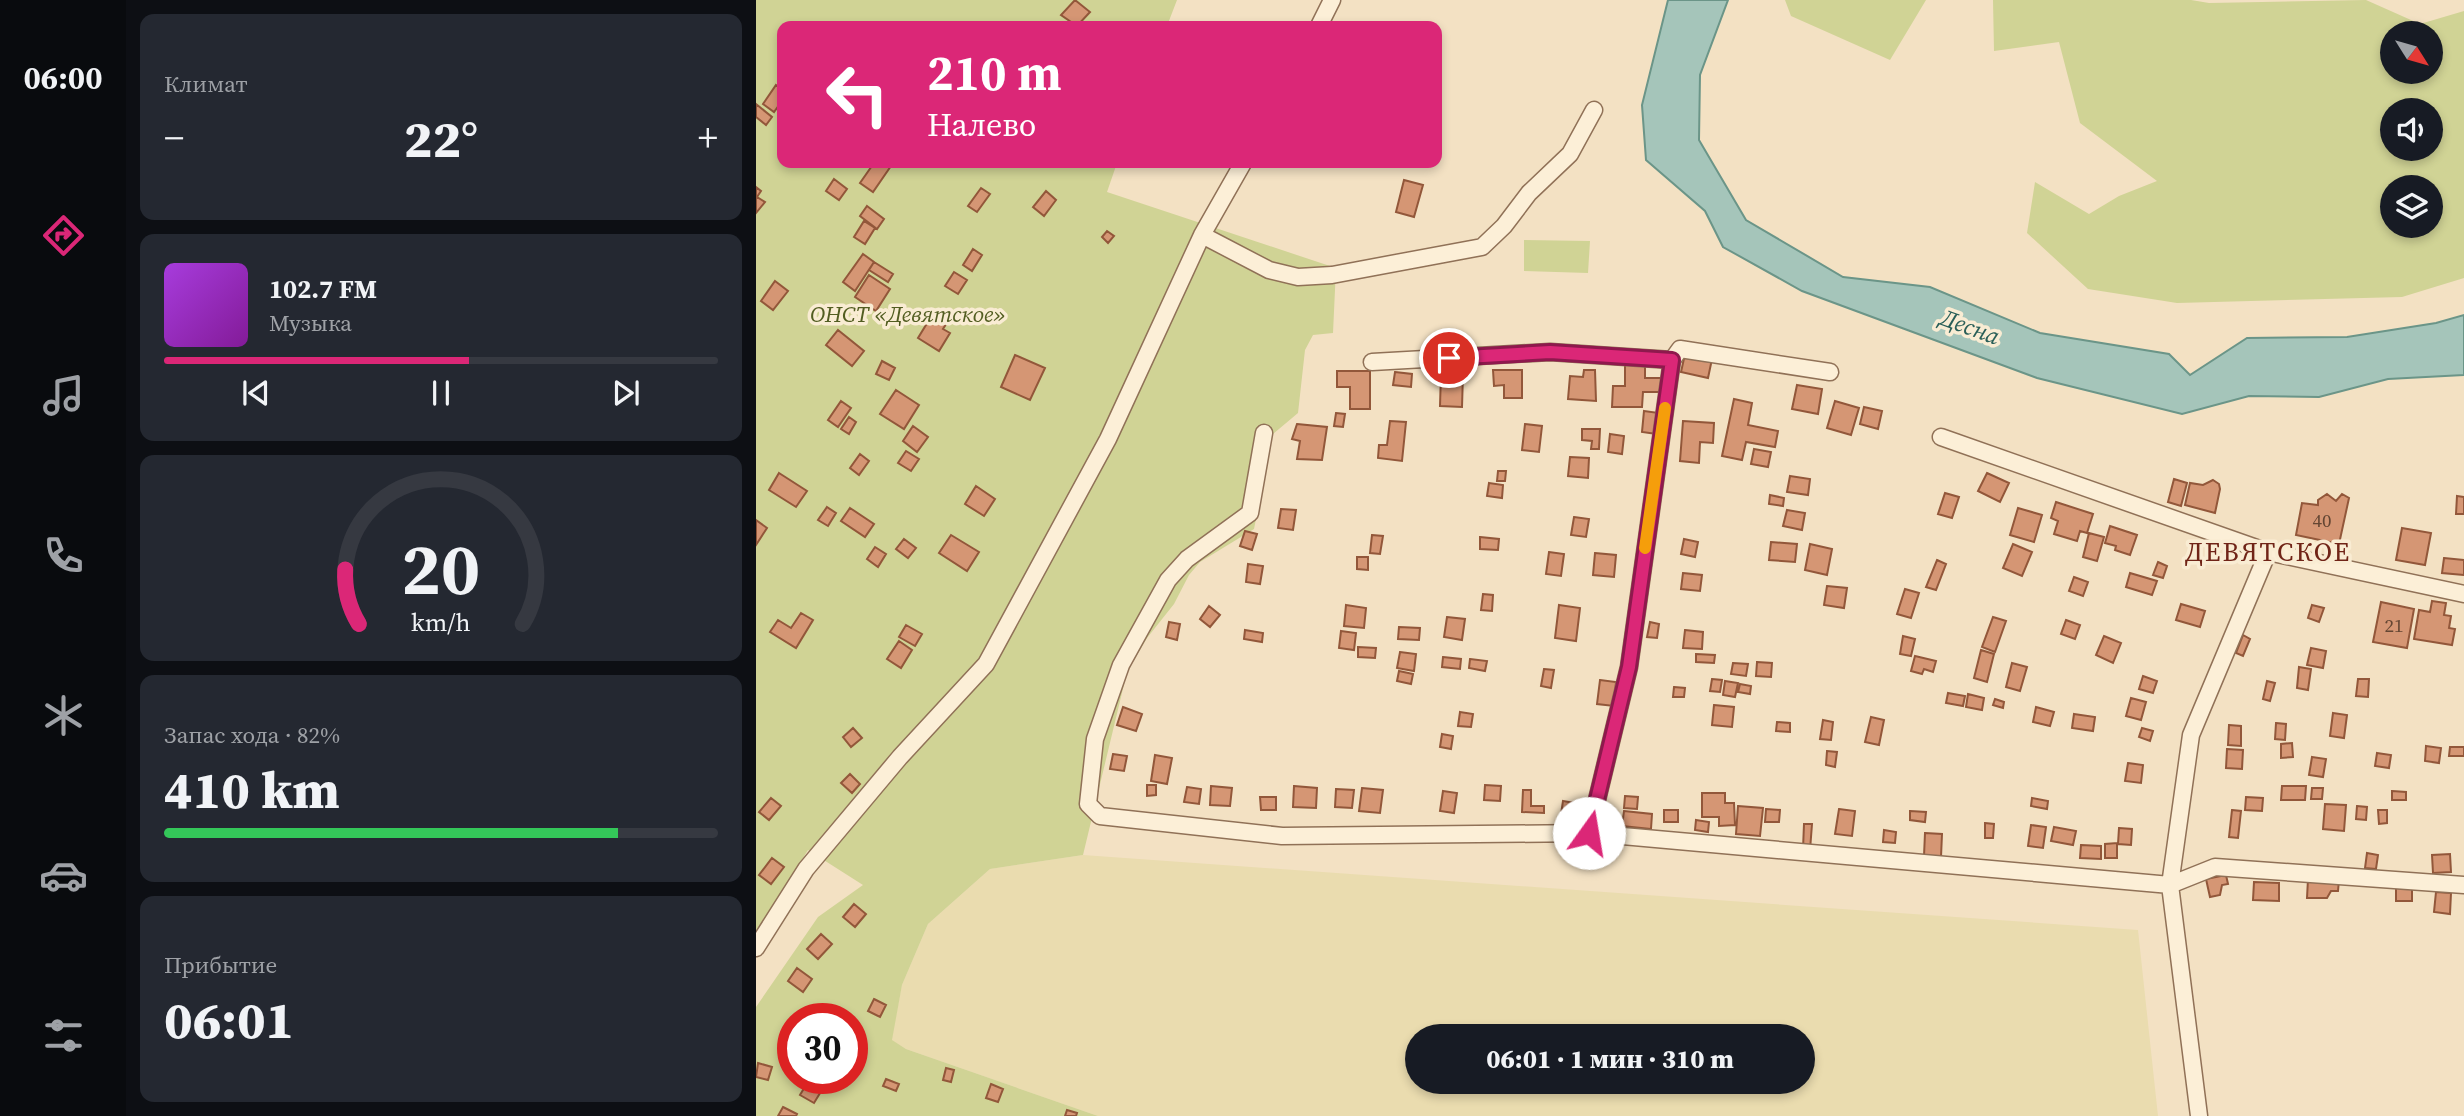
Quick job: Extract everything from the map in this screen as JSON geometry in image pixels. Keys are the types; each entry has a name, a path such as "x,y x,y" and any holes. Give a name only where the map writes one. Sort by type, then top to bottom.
{"street":[{"path":"1322,21 1332,0"},
{"path":"1202,235 1269,270 1298,277 1332,275 1482,247 1504,226 1529,193 1570,154 1594,110"},
{"path":"756,948 806,869 900,757 986,664 1108,439 1202,235 1240,168"},
{"path":"1589,833 1629,667 1672,360 1680,349 1830,372"},
{"path":"1372,362 1550,352 1672,360"},
{"path":"1264,433 1250,513 1186,559 1168,580 1121,665 1095,739 1088,804 1100,816 1282,836 1589,833 2170,885 2215,867 2464,885"},
{"path":"1941,437 2268,552 2464,594"},
{"path":"2199,1116 2170,885 2191,735 2268,552"}],"shaded area":[{"path":"1083,855 2138,930 2158,1116 1098,1116 906,1049 891,1040 902,985 928,924 990,869"}],"green space":[{"name":"ОНСТ «Девятское»","path":"756,0 1177,0 1169,21 777,21 777,168 1115,168 1107,192 1336,268 1333,333 1313,335 1305,350 1298,413 1273,434 1254,529 1200,562 1189,575 1174,604 1147,638 1127,672 1083,855 990,869 928,924 902,985 892,1040 906,1049 1098,1116 756,1116 756,1007 818,917 863,885 808,850 756,933"},
{"path":"1785,0 1926,0 1890,60 1791,16"},
{"path":"1993,0 2191,0 2209,3 2366,0 2413,21 2380,21 2380,84 2443,84 2443,21 2430,21 2464,11 2464,278 2402,297 2177,303 2088,289 2027,233 2035,182 2089,214 2119,196 2157,181 2080,123 2059,42 1994,51"},
{"path":"1524,240 1590,241 1588,273 1524,271"}],"water":[{"name":"Десна","path":"1668,0 1728,0 1700,75 1699,140 1746,220 1843,277 1930,287 2040,333 2169,354 2190,375 2247,338 2347,337 2436,323 2464,315 2464,375 2388,379 2319,397 2249,396 2182,414 2037,378 1802,291 1723,247 1705,211 1646,160 1642,105"}],"building":[{"path":"1075,0 1090,12 1082,21 1070,21 1061,15"},
{"path":"777,86 777,108 774,112 763,104"},
{"path":"756,104 772,117 766,125 756,117"},
{"path":"870,168 890,168 873,192 860,183"},
{"path":"834,179 847,189 839,200 826,191"},
{"path":"1404,180 1423,185 1414,217 1396,212"},
{"path":"756,187 761,191 757,197 765,202 756,213"},
{"path":"981,188 990,194 977,212 968,206"},
{"path":"1046,191 1056,200 1044,216 1033,207"},
{"path":"867,206 884,219 877,229 860,216"},
{"path":"864,221 875,228 865,244 854,237"},
{"path":"1107,231 1114,236 1108,243 1102,237"},
{"path":"973,249 982,255 972,271 963,265"},
{"path":"863,254 874,262 855,291 843,282"},
{"path":"874,262 893,274 888,282 869,270"},
{"path":"954,272 967,280 958,294 945,286"},
{"path":"869,275 890,289 876,311 855,297"},
{"path":"775,281 788,291 773,310 761,301"},
{"path":"934,312 948,321 943,329 950,333 939,351 918,338"},
{"path":"838,330 864,351 852,366 826,345"},
{"path":"1685,354 1712,359 1708,378 1681,372"},
{"path":"1015,355 1045,368 1030,400 1001,387"},
{"path":"882,361 895,368 889,380 876,374"},
{"path":"1625,363 1645,363 1645,378 1661,378 1661,392 1643,392 1642,407 1612,407 1613,386 1625,386"},
{"path":"1493,370 1522,370 1522,398 1504,398 1504,385 1494,386"},
{"path":"1584,370 1595,370 1596,401 1568,399 1570,376 1583,377"},
{"path":"1337,371 1370,371 1370,409 1350,409 1350,387 1337,387"},
{"path":"1395,372 1412,374 1411,387 1393,385"},
{"path":"1441,373 1463,374 1462,407 1440,406"},
{"path":"1797,385 1822,389 1818,414 1792,409"},
{"path":"896,390 919,405 904,429 880,414"},
{"path":"1734,399 1752,403 1748,425 1778,431 1775,447 1746,442 1742,460 1722,456"},
{"path":"841,401 851,408 838,427 828,420"},
{"path":"1835,401 1859,408 1851,435 1827,428"},
{"path":"1864,407 1882,411 1878,429 1860,424"},
{"path":"1644,411 1659,413 1657,434 1642,432"},
{"path":"1336,413 1345,414 1343,427 1334,426"},
{"path":"849,417 856,422 849,434 841,429"},
{"path":"1390,421 1406,422 1402,461 1378,458 1379,445 1387,445"},
{"path":"1683,421 1714,423 1713,443 1700,442 1699,463 1680,461"},
{"path":"1297,424 1327,427 1322,460 1297,459 1300,441 1292,439"},
{"path":"1525,424 1542,426 1539,452 1522,450"},
{"path":"913,426 928,437 917,452 903,441"},
{"path":"1582,429 1600,429 1599,449 1591,449 1592,441 1582,440"},
{"path":"1610,434 1624,436 1622,454 1608,452"},
{"path":"1754,449 1771,452 1768,467 1751,464"},
{"path":"906,451 919,459 911,471 898,463"},
{"path":"860,454 869,461 859,475 850,468"},
{"path":"1570,457 1589,458 1588,478 1568,476"},
{"path":"1498,471 1506,471 1505,481 1497,481"},
{"path":"779,473 807,491 796,507 769,490"},
{"path":"1987,473 2009,483 2000,502 1978,491"},
{"path":"1790,476 1810,479 1808,495 1787,492"},
{"path":"2174,479 2187,483 2181,506 2168,502"},
{"path":"2213,480 2219,484 2220,489 2215,513 2185,505 2190,483 2203,485"},
{"path":"1489,483 1503,485 1502,498 1487,496"},
{"path":"976,486 995,499 984,516 965,504"},
{"path":"1945,493 1959,497 1952,518 1938,514"},
{"path":"2327,494 2336,501 2342,494 2349,498 2339,544 2296,535 2302,503 2318,505 2318,500"},
{"path":"1770,495 1784,498 1783,506 1769,504"},
{"path":"2457,496 2464,497 2464,514 2456,514"},
{"path":"2056,502 2093,514 2087,533 2080,531 2077,541 2054,534 2058,521 2051,518"},
{"path":"827,507 836,513 828,526 818,520"},
{"path":"850,508 874,524 865,537 841,521"},
{"path":"2018,508 2042,515 2034,542 2010,535"},
{"path":"1281,509 1296,510 1293,530 1278,528"},
{"path":"1787,510 1805,513 1802,530 1783,526"},
{"path":"1574,517 1589,519 1586,537 1571,535"},
{"path":"756,520 767,528 756,545"},
{"path":"2110,526 2137,535 2130,555 2105,543"},
{"path":"2402,528 2431,533 2425,565 2396,560"},
{"path":"1245,531 1257,534 1252,550 1240,546"},
{"path":"2089,533 2104,537 2097,561 2083,557"},
{"path":"951,535 979,552 967,571 939,553"},
{"path":"1372,535 1383,536 1380,554 1370,553"},
{"path":"1480,537 1499,539 1498,550 1480,549"},
{"path":"904,539 916,548 908,558 896,549"},
{"path":"1684,539 1698,542 1695,557 1681,554"},
{"path":"1771,542 1797,544 1795,562 1769,560"},
{"path":"1810,544 1832,549 1827,575 1805,570"},
{"path":"2013,544 2032,552 2022,576 2003,568"},
{"path":"875,547 886,554 878,567 867,559"},
{"path":"1549,552 1564,554 1561,576 1546,574"},
{"path":"1595,553 1616,555 1614,577 1593,575"},
{"path":"1357,557 1368,557 1368,570 1357,569"},
{"path":"2444,558 2464,560 2464,575 2442,573"},
{"path":"1937,560 1946,564 1936,590 1926,587"},
{"path":"2158,562 2167,566 2163,578 2153,575"},
{"path":"1248,564 1263,566 1260,584 1246,582"},
{"path":"1683,573 1702,575 1700,591 1681,589"},
{"path":"2130,573 2157,581 2152,595 2126,587"},
{"path":"2074,577 2088,582 2083,596 2069,591"},
{"path":"1827,586 1847,588 1844,608 1824,605"},
{"path":"1905,589 1919,593 1911,618 1897,614"},
{"path":"1483,594 1493,595 1492,611 1481,610"},
{"path":"2432,601 2446,603 2444,615 2451,616 2449,628 2455,629 2452,645 2414,639 2419,610 2430,612"},
{"path":"2381,602 2414,609 2407,648 2373,642"},
{"path":"2181,604 2205,611 2200,627 2176,620"},
{"path":"1346,605 1366,608 1364,628 1344,626"},
{"path":"1559,605 1580,608 1576,641 1555,638"},
{"path":"2312,605 2324,608 2319,622 2308,618"},
{"path":"1209,606 1220,615 1210,627 1200,619"},
{"path":"801,613 813,620 796,648 770,632 778,620 791,628"},
{"path":"1447,617 1465,619 1462,640 1444,637"},
{"path":"1993,617 2006,621 1995,652 1982,647"},
{"path":"2066,620 2080,625 2075,639 2061,634"},
{"path":"1169,622 1180,624 1177,640 1166,637"},
{"path":"1650,622 1659,624 1657,638 1647,637"},
{"path":"906,625 922,634 915,646 899,637"},
{"path":"1399,627 1420,628 1419,640 1398,639"},
{"path":"1245,630 1263,633 1262,642 1244,639"},
{"path":"1685,630 1703,632 1702,649 1683,648"},
{"path":"1341,631 1356,633 1354,650 1339,648"},
{"path":"2243,635 2250,639 2243,656 2236,653"},
{"path":"1903,636 1915,639 1911,656 1900,654"},
{"path":"2104,636 2121,643 2113,663 2096,655"},
{"path":"899,641 912,650 901,668 887,659"},
{"path":"1358,647 1376,648 1375,658 1358,657"},
{"path":"2311,648 2326,651 2323,668 2307,665"},
{"path":"1981,650 1994,654 1987,682 1974,678"},
{"path":"1400,652 1416,654 1414,671 1397,668"},
{"path":"1696,654 1715,655 1714,663 1696,662"},
{"path":"1915,656 1936,661 1933,672 1924,669 1922,674 1911,671"},
{"path":"1443,657 1461,659 1460,669 1442,667"},
{"path":"1470,659 1487,661 1485,671 1469,668"},
{"path":"1757,662 1772,663 1771,677 1756,676"},
{"path":"1733,663 1748,664 1746,676 1731,674"},
{"path":"2012,663 2027,667 2020,691 2006,687"},
{"path":"2299,667 2311,669 2308,690 2297,688"},
{"path":"1544,669 1554,670 1551,688 1541,686"},
{"path":"1399,671 1413,674 1411,684 1397,681"},
{"path":"2143,676 2157,681 2153,693 2139,689"},
{"path":"1712,679 1722,680 1720,692 1710,691"},
{"path":"2358,679 2369,679 2368,697 2356,696"},
{"path":"1600,680 1616,682 1614,706 1597,704"},
{"path":"1725,681 1738,683 1735,697 1723,695"},
{"path":"2267,681 2275,683 2270,701 2263,699"},
{"path":"1740,684 1751,686 1750,694 1738,692"},
{"path":"1674,687 1685,688 1684,697 1673,697"},
{"path":"1948,693 1965,696 1963,706 1946,703"},
{"path":"1968,694 1984,698 1982,710 1966,707"},
{"path":"2131,698 2146,702 2141,720 2126,716"},
{"path":"1995,699 2004,702 2003,708 1993,705"},
{"path":"1714,705 1734,707 1732,727 1712,725"},
{"path":"1123,707 1142,714 1136,731 1117,725"},
{"path":"2036,707 2054,712 2050,726 2033,722"},
{"path":"1460,712 1473,714 1471,727 1458,726"},
{"path":"2333,713 2347,715 2344,738 2330,736"},
{"path":"2074,714 2095,717 2093,731 2072,728"},
{"path":"1871,717 1884,720 1879,745 1865,742"},
{"path":"1823,720 1833,722 1831,740 1820,739"},
{"path":"1777,722 1790,723 1790,732 1776,731"},
{"path":"2276,723 2286,724 2285,740 2275,739"},
{"path":"2229,725 2241,726 2241,746 2228,745"},
{"path":"853,728 862,738 851,747 843,737"},
{"path":"2142,728 2153,731 2150,741 2139,737"},
{"path":"1442,734 1453,736 1451,749 1440,747"},
{"path":"2292,743 2293,757 2281,758 2281,744"},
{"path":"2426,746 2441,748 2439,763 2425,761"},
{"path":"2450,747 2464,747 2464,756 2449,756"},
{"path":"2227,749 2243,750 2242,769 2226,768"},
{"path":"1827,751 1837,752 1835,767 1826,765"},
{"path":"2377,753 2391,755 2389,768 2375,766"},
{"path":"1113,754 1127,756 1124,771 1110,769"},
{"path":"1155,755 1172,758 1167,784 1151,781"},
{"path":"2312,757 2326,759 2323,777 2309,775"},
{"path":"2128,763 2143,765 2141,783 2125,781"},
{"path":"850,774 860,784 852,793 841,783"},
{"path":"1147,785 1156,785 1156,795 1147,796"},
{"path":"1485,785 1501,786 1500,801 1484,800"},
{"path":"1211,786 1232,788 1230,806 1210,805"},
{"path":"1294,786 1317,788 1316,808 1293,807"},
{"path":"2282,786 2306,786 2305,800 2281,800"},
{"path":"1187,787 1201,789 1199,804 1184,802"},
{"path":"1362,788 1383,790 1380,813 1359,811"},
{"path":"2312,788 2323,788 2322,799 2311,799"},
{"path":"1336,789 1354,790 1352,808 1335,807"},
{"path":"1523,790 1531,790 1531,806 1544,806 1544,813 1522,812"},
{"path":"1443,791 1457,793 1454,813 1440,811"},
{"path":"2392,791 2406,792 2406,800 2392,800"},
{"path":"1702,793 1725,793 1725,803 1734,803 1735,825 1719,826 1719,817 1702,817"},
{"path":"1625,796 1638,797 1637,809 1624,808"},
{"path":"1260,797 1276,797 1276,810 1261,810"},
{"path":"2246,797 2263,798 2262,811 2245,810"},
{"path":"771,798 781,806 769,820 759,812"},
{"path":"2032,798 2048,801 2047,809 2031,806"},
{"path":"1563,801 1581,804 1579,816 1561,814"},
{"path":"2325,804 2346,805 2344,831 2323,829"},
{"path":"1738,806 1763,808 1760,836 1736,834"},
{"path":"2357,806 2367,807 2366,820 2356,819"},
{"path":"1766,809 1780,810 1779,822 1765,822"},
{"path":"1839,809 1855,811 1852,836 1835,834"},
{"path":"1664,810 1678,810 1678,822 1664,822"},
{"path":"2232,810 2241,811 2238,838 2229,837"},
{"path":"2378,810 2387,810 2387,823 2379,824"},
{"path":"1624,811 1652,814 1651,829 1622,826"},
{"path":"1910,811 1926,812 1925,822 1910,820"},
{"path":"1696,820 1709,822 1708,832 1695,830"},
{"path":"1985,823 1994,824 1993,838 1985,838"},
{"path":"1804,824 1812,824 1810,850 1803,849"},
{"path":"2031,825 2046,827 2043,848 2028,846"},
{"path":"2054,827 2076,831 2073,845 2051,841"},
{"path":"2119,828 2132,829 2131,845 2118,844"},
{"path":"1884,830 1896,832 1895,843 1883,842"},
{"path":"1925,833 1942,834 1941,857 1924,856"},
{"path":"2117,843 2117,858 2105,858 2105,844"},
{"path":"2081,845 2101,846 2101,859 2080,858"},
{"path":"2367,853 2378,855 2376,869 2365,868"},
{"path":"2450,854 2451,872 2433,873 2432,855"},
{"path":"772,858 784,867 771,884 759,875"},
{"path":"2226,875 2228,884 2222,885 2220,895 2210,897 2206,879"},
{"path":"2308,879 2339,880 2338,891 2331,891 2327,898 2307,898"},
{"path":"2254,882 2279,883 2279,901 2253,900"},
{"path":"2412,884 2412,901 2396,901 2396,885"},
{"path":"2436,892 2451,893 2450,914 2434,912"},
{"path":"854,904 866,914 855,927 843,917"},
{"path":"821,934 832,944 818,959 807,949"},
{"path":"797,968 812,979 803,992 788,981"},
{"path":"874,999 886,1005 880,1017 868,1011"},
{"path":"758,1063 772,1067 768,1080 756,1077"},
{"path":"946,1068 954,1070 951,1082 943,1080"},
{"path":"886,1079 899,1084 896,1091 883,1086"},
{"path":"991,1084 1003,1089 998,1102 986,1098"},
{"path":"801,1094 819,1094 814,1103"},
{"path":"783,1107 797,1114 796,1116 778,1116"},
{"path":"1067,1110 1077,1113 1076,1116 1065,1116"}],"slow traffic":[{"path":"1645,548 1665,408"}],"district":[{"name":"ДЕВЯТСКОЕ","path":"2268,552"}],"route":[{"path":"1449,358 1550,352 1672,360 1629,667 1589,833"}]}
